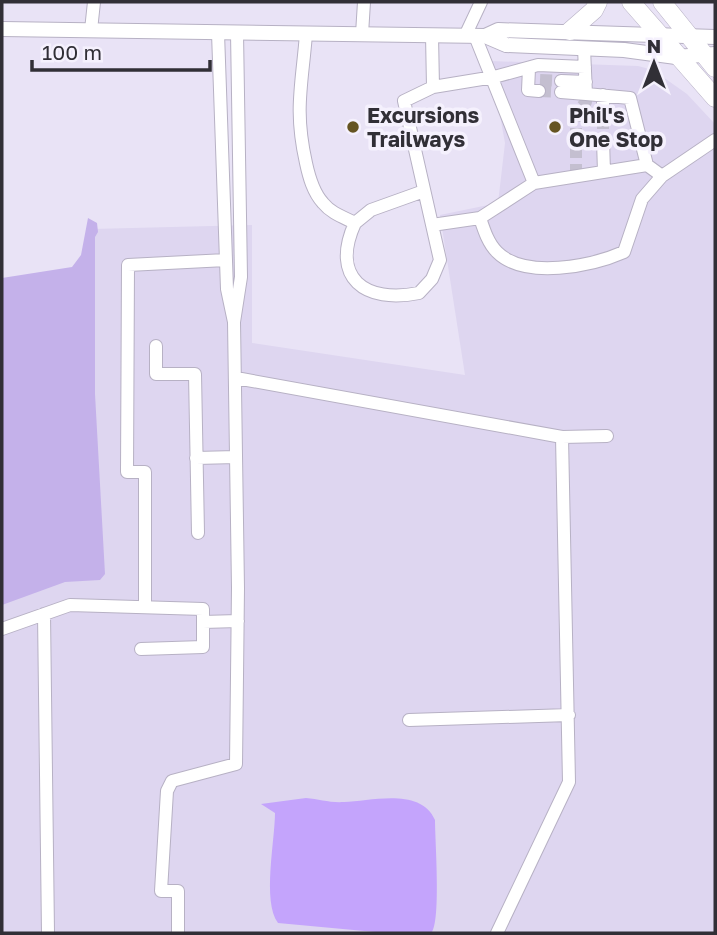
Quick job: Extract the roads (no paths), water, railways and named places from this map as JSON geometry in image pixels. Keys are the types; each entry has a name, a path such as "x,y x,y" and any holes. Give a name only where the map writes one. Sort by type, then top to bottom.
{"highway":[{"path":"570,31 594,10 598,2"},
{"path":"631,2 676,57 715,98"},
{"path":"662,2 687,36 708,53 715,68"}],"main road":[{"path":"2,29 475,36 506,45 584,48 676,57 708,53"},
{"path":"475,36 498,30 715,37"}],"street":[{"path":"91,30 94,2"},
{"path":"362,34 364,2"},
{"path":"481,2 475,36 494,77 534,183"},
{"path":"218,33 228,302 234,322"},
{"path":"178,933 178,891 161,891 167,792 172,781 236,764 238,621 234,322 241,277 237,33"},
{"path":"306,34 298,101 300,135 308,172 322,202 334,213 355,223"},
{"path":"432,35 433,87"},
{"path":"584,48 586,88"},
{"path":"424,191 371,210 355,223 348,240 348,269 360,286 383,297 419,293 432,279 440,260 404,101 433,87 494,77 534,80 538,65 585,67"},
{"path":"561,86 586,88 603,95 630,98 647,165 662,176"},
{"path":"603,95 603,117"},
{"path":"603,140 604,172"},
{"path":"480,218 489,243 499,254 512,262 531,267 597,264 624,252 642,200 662,176 715,140"},
{"path":"432,225 480,218 534,183 647,165"},
{"path":"145,607 145,472 127,472 128,265 226,260"},
{"path":"156,346 156,374 195,374 198,533"},
{"path":"236,378 562,437 607,436"},
{"path":"496,933 569,782 562,437"},
{"path":"196,458 236,457"},
{"path":"2,629 70,604 203,609 203,647 141,649"},
{"path":"44,614 48,933"},
{"path":"203,622 238,621"},
{"path":"409,719 569,715"}],"tunnel":[{"path":"540,80 561,81"},
{"path":"539,91 561,92"},
{"path":"576,176 576,113 586,102 586,94"},
{"path":"603,117 603,140"}],"place":[{"name":"Excursions Trailways","path":"353,127"},
{"name":"Phil's One Stop","path":"555,127"}]}
